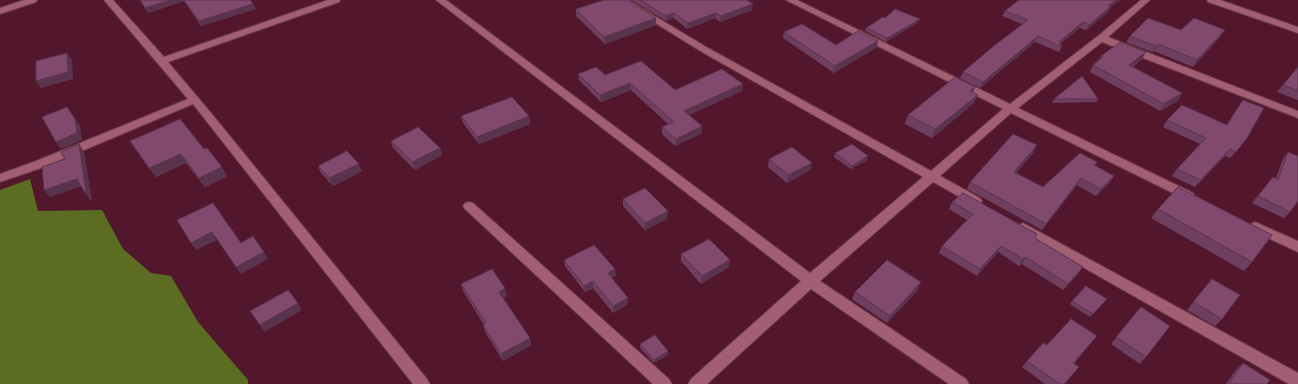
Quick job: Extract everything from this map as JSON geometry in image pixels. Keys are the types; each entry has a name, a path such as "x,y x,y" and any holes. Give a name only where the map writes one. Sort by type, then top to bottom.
{"street":[{"path":"0,11 33,0"},
{"path":"108,0 194,100 422,384"},
{"path":"162,61 336,0"},
{"path":"440,0 810,281 961,384"},
{"path":"622,0 705,50 987,208"},
{"path":"790,0 1197,200"},
{"path":"696,384 810,281 1011,108 1101,38 1146,0"},
{"path":"1211,0 1298,30"},
{"path":"1101,38 1298,115"},
{"path":"0,178 40,164 194,100"},
{"path":"469,206 664,384"},
{"path":"1014,223 1298,381"},
{"path":"1248,224 1298,247"}],"green space":[{"path":"30,179 38,211 102,210 123,249 151,273 171,276 198,322 248,380 248,384 0,384 0,190"}],"building":[{"path":"140,0 170,0 145,8"},
{"path":"184,0 250,0 253,4 199,21"},
{"path":"604,0 626,0 656,18 604,37 576,9"},
{"path":"640,0 747,0 753,4 721,16 716,13 688,23 674,13 666,16"},
{"path":"1019,0 1116,0 1089,25 1083,22 1059,42 1062,47 1038,36 983,82 963,72 1028,20 1005,11"},
{"path":"895,9 920,19 887,38 866,28 883,17 885,18"},
{"path":"1148,18 1181,30 1194,18 1225,30 1197,60 1158,44 1156,46 1130,36"},
{"path":"802,24 836,45 858,31 878,41 835,66 784,32"},
{"path":"1120,42 1146,52 1129,65 1182,93 1164,104 1093,65 1103,57 1101,56"},
{"path":"67,53 68,72 36,81 36,61"},
{"path":"641,61 675,90 722,69 743,84 684,111 702,126 676,139 662,127 674,122 630,83 600,95 578,74 596,67 605,75"},
{"path":"1298,67 1298,91 1283,85"},
{"path":"1082,76 1098,99 1054,99"},
{"path":"955,77 975,87 970,91 978,95 935,129 908,115"},
{"path":"512,97 529,116 477,137 461,116"},
{"path":"1243,100 1264,108 1247,138 1236,152 1230,149 1201,180 1177,169 1206,138 1167,120 1182,105 1227,125"},
{"path":"67,107 75,119 77,133 56,142 42,117"},
{"path":"180,119 204,149 207,148 222,167 199,178 181,154 149,168 130,141"},
{"path":"418,127 440,148 412,162 391,141"},
{"path":"1013,134 1037,145 1014,172 1043,187 1080,153 1097,162 1094,165 1114,176 1101,189 1081,178 1046,224 970,182"},
{"path":"79,144 86,192 85,193 77,179 44,190 42,167 65,159 61,152"},
{"path":"852,144 868,156 852,166 835,153"},
{"path":"792,147 812,163 788,175 769,159"},
{"path":"347,151 359,164 329,178 318,166"},
{"path":"1288,152 1298,156 1298,201 1290,212 1258,196 1273,177 1278,180"},
{"path":"1178,187 1272,235 1252,262 1158,209"},
{"path":"645,188 668,211 645,223 623,199"},
{"path":"963,193 1037,234 1035,238 1083,267 1068,284 1026,257 1023,259 1001,246 980,269 942,246 973,214 952,202"},
{"path":"213,203 241,243 253,236 264,252 236,267 212,232 191,243 177,220"},
{"path":"709,239 730,260 702,276 681,254"},
{"path":"594,245 615,269 608,273 628,298 613,306 593,281 584,286 564,260"},
{"path":"887,260 921,282 890,316 855,292"},
{"path":"492,269 505,288 499,292 530,338 501,354 483,325 486,323 461,284"},
{"path":"1212,279 1240,295 1222,319 1193,302"},
{"path":"1086,286 1107,299 1093,314 1072,301"},
{"path":"288,290 298,303 260,325 250,311"},
{"path":"1141,307 1170,326 1146,357 1116,337"},
{"path":"1071,319 1097,336 1073,363 1079,367 1064,384 1060,384 1027,361 1043,343 1047,345"},
{"path":"655,335 668,351 654,360 640,344"},
{"path":"1243,363 1270,380 1267,384 1229,384"}]}
